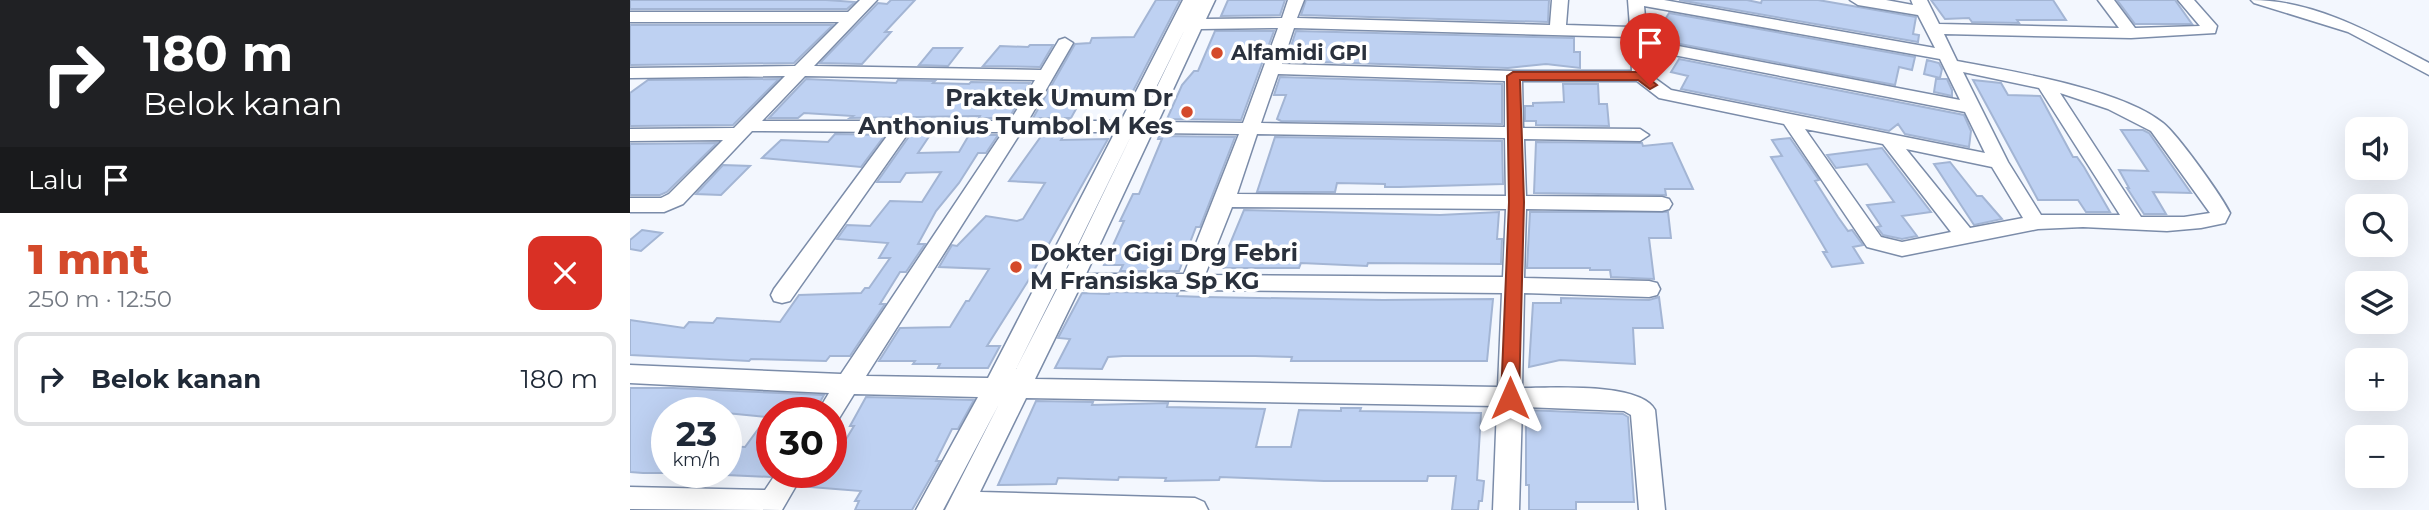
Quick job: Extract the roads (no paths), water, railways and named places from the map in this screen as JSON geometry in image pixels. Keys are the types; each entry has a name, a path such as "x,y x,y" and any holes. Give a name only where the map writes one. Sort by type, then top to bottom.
{"street":[{"path":"630,205 672,202 803,71 869,0"},
{"path":"1188,24 1191,0"},
{"path":"1195,510 960,507 1049,281 1135,127 1188,24 1207,0"},
{"path":"1191,282 1225,200 1296,0"},
{"path":"1558,31 1560,0"},
{"path":"1641,76 1637,0 1949,60 2105,101 2151,122 2220,213 2218,218 2195,224 2136,225 2082,220 2035,221 1902,248 1874,242 1790,120"},
{"path":"1858,0 1921,6 1999,162 2035,221"},
{"path":"2106,0 2131,33"},
{"path":"1932,29 2131,33 2209,30 2210,26 2186,0"},
{"path":"2259,0 2354,29 2429,70"},
{"path":"630,17 852,17"},
{"path":"1188,24 1287,23 1558,31 1638,38 1972,108"},
{"path":"839,397 1015,128 1065,43"},
{"path":"1270,69 1513,76 1641,76 1665,94 1999,162"},
{"path":"630,73 803,71 1047,75"},
{"path":"1506,510 1516,202 1513,76"},
{"path":"2047,87 2136,225"},
{"path":"782,295 904,126"},
{"path":"630,135 904,126 1640,135"},
{"path":"929,510 1072,281 1135,127"},
{"path":"1889,140 1965,236"},
{"path":"1225,200 1662,204"},
{"path":"1049,281 1512,285 1649,289"},
{"path":"630,374 847,383 1570,398 1636,404 1643,410 1652,510"},
{"path":"630,498 770,506 782,488"}],"place":[{"name":"Alfamidi GPI","path":"1217,53"},
{"name":"Praktek Umum Dr Anthonius Tumbol M Kes","path":"1187,112"},
{"name":"Dokter Gigi Drg Febri M Fransiska Sp KG","path":"1016,267"}]}
